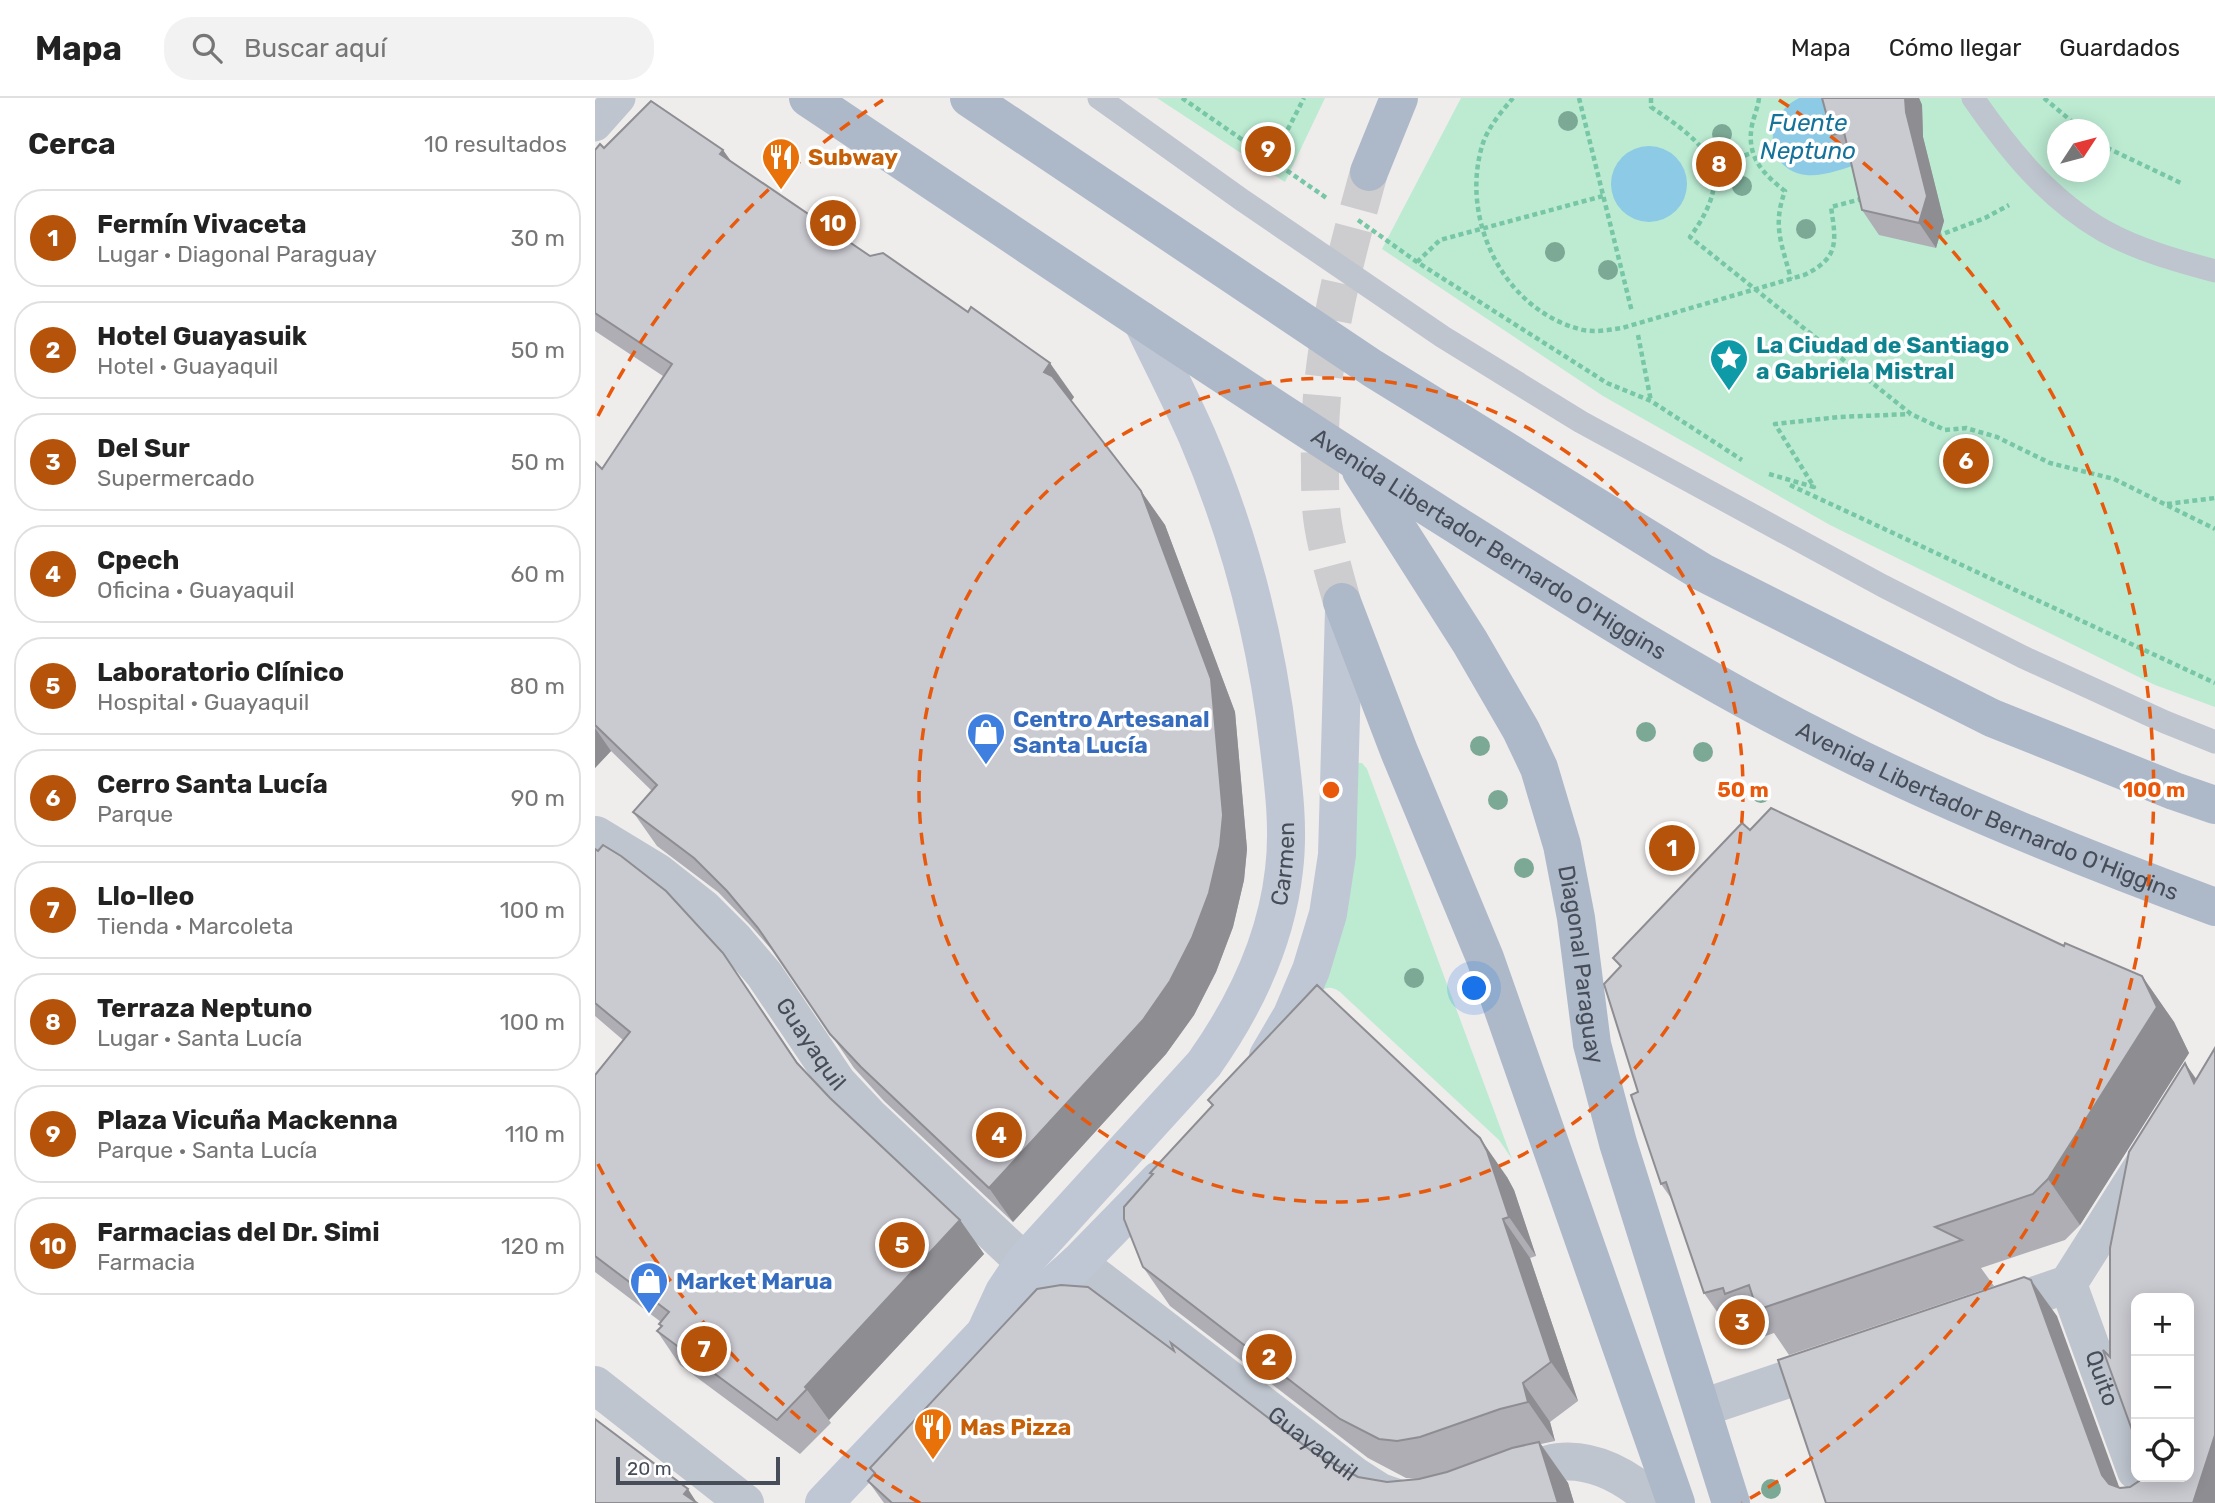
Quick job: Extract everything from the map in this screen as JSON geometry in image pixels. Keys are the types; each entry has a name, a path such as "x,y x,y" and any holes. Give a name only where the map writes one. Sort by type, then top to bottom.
{"main road":[{"name":"Avenida Libertador Bernardo O'Higgins","path":"808,98 1355,461 1565,594 1696,672 1823,741 1945,799 2044,842 2215,907"},
{"path":"969,98 1372,369 1702,572 1992,718 2215,805"},
{"path":"1369,172 1399,98"},
{"name":"Carmen","path":"985,1333 1004,1292 1024,1262 1204,1064 1228,1030 1265,953 1284,871 1286,828 1276,721 1248,588 1228,520 1197,437 1142,321"},
{"name":"Diagonal Paraguay","path":"1355,461 1470,642 1521,730 1539,768 1562,845 1576,918 1592,1044 1618,1143 1731,1503"},
{"path":"1246,1086 1268,1056 1292,1015 1311,970 1328,914 1337,855 1343,606 1399,751 1485,958 1676,1503"},
{"name":"Carmen","path":"824,1503 985,1333 1041,1296 1078,1263 1179,1160"}],"street":[{"path":"595,125 619,98"},
{"name":"Guayaquil","path":"596,835 656,872 703,909 735,940 764,974 837,1082 869,1116 1024,1262"},
{"path":"1963,1320 2068,1284 2164,1134"},
{"name":"Guayaquil","path":"1078,1263 1355,1476 1380,1492 1408,1501 1427,1502"},
{"name":"Quito","path":"2068,1284 2131,1457"},
{"path":"1702,1408 1872,1351"},
{"path":"595,1385 745,1503"},
{"path":"1478,1490 1556,1462 1574,1462 1616,1474 1637,1485 1656,1503"},
{"path":"2140,1482 2148,1503"}],"lane":[{"path":"1099,98 1242,200 1443,337 1581,422 1871,579 2023,657 2215,742"},
{"path":"1973,98 2006,145 2043,186 2104,231 2149,251 2215,271"}],"path":[{"path":"1182,98 1336,204"},
{"path":"1272,160 1304,98"},
{"path":"1513,98 1484,140 1476,172 1477,203 1483,228 1491,254 1509,283 1530,304 1555,320 1581,330 1622,328 1815,270 1829,258 1835,245 1831,207 1870,197"},
{"path":"1579,98 1632,312"},
{"path":"1651,98 1651,107 1692,135 1712,166 1715,181 1712,202 1690,237 1911,414 1945,430 1966,428 1997,437 2050,463 2114,479 2215,529"},
{"path":"1759,98 1752,127 1752,153 1766,176 1785,191 1777,210 1778,231 1791,279"},
{"path":"2044,98 2069,119"},
{"path":"2110,149 2183,184"},
{"path":"1712,166 1752,153"},
{"path":"1930,232 1940,235 1985,218 2043,186"},
{"path":"1417,262 1440,240 1603,196"},
{"path":"1347,212 1417,262 1607,383 1651,401 1752,466"},
{"path":"1638,335 1651,401"},
{"path":"1911,414 1839,417 1775,424 1814,487 1763,473 2215,683"},
{"path":"2166,504 2215,498"}],"green space":[{"path":"1157,98 1325,98 1285,182"},
{"path":"1461,98 2215,98 2215,707 2155,685 1830,525 1603,396 1382,249"},
{"path":"1354,763 1362,763 1367,769 1512,1159 1499,1140 1340,992 1329,988 1319,991"}],"water":[{"name":"Fuente Neptuno","path":"1799,98 1831,98 1849,160 1859,158 1860,164 1806,175 1792,171 1782,163 1773,141 1774,129 1787,106"},
{"path":"1642,146 1656,146 1670,152 1681,163 1687,184 1684,199 1676,211 1656,222 1642,222 1628,216 1617,205 1611,191 1611,177 1617,163 1628,152"}],"building":[{"path":"1822,98 1905,98 1927,196 1919,223 1862,210 1844,132 1832,135"},
{"path":"651,101 723,150 720,154 870,256 883,253 968,312 971,307 1050,363 1044,372 1052,376 1141,491 1211,679 1223,815 1220,846 1209,893 1192,938 1170,981 1143,1020 989,1188 861,1067 830,1034 758,928 727,891 694,858 633,812 657,785 595,725 595,462 602,469 672,364 595,313 595,150 600,144 604,148"},
{"path":"1771,808 2064,946 2065,943 2142,976 2157,1007 2048,1179 2033,1194 1935,1227 1962,1240 1757,1310 1749,1285 1725,1294 1723,1288 1704,1293 1666,1182 1661,1184 1631,1095 1638,1092 1604,984 1621,966 1613,958 1742,823 1750,830"},
{"path":"603,845 666,891 723,953 797,1063 830,1098 960,1220 777,1420 657,1331 669,1312 595,1256 595,1075 630,1032 595,1003 595,849 598,851"},
{"path":"1317,985 1480,1138 1487,1151 1509,1217 1503,1219 1551,1362 1523,1383 1528,1402 1420,1437 1397,1441 1379,1439 1340,1419 1143,1267 1124,1219 1124,1207 1153,1174 1150,1173 1213,1105 1208,1100"},
{"path":"2215,1048 2215,1435 2193,1503 1826,1503 1778,1360 2024,1277 2031,1280 2102,1475 2109,1484 2120,1488 2130,1487 2138,1482 2194,1482 2194,1293 2131,1293 2131,1427 2103,1350 2110,1357 2110,1248 2129,1152 2185,1063 2194,1083"},
{"path":"1061,1285 1088,1287 1174,1351 1171,1343 1314,1453 1358,1477 1387,1482 1419,1479 1447,1472 1512,1448 1539,1442 1558,1503 892,1503 868,1481 875,1473 870,1468 1037,1289"},
{"path":"595,1419 688,1489 684,1494 697,1503 595,1503"}],"tunnel":[{"path":"1342,602 1322,517 1320,427 1333,317 1369,172"}],"place":[{"name":"Plaza Vicuña Mackenna","path":"1268,149"},
{"name":"Terraza Neptuno","path":"1719,164"},
{"name":"Subway","path":"781,191"},
{"name":"Farmacias del Dr. Simi","path":"833,223"},
{"name":"La Ciudad de Santiago a Gabriela Mistral","path":"1729,392"},
{"name":"Cerro Santa Lucía","path":"1966,461"},
{"name":"Centro Artesanal Santa Lucía","path":"986,766"},
{"name":"Fermín Vivaceta","path":"1672,848"},
{"name":"Cpech","path":"999,1135"},
{"name":"Laboratorio Clínico","path":"902,1245"},
{"name":"Market Marua","path":"649,1315"},
{"name":"Del Sur","path":"1742,1322"},
{"name":"Llo-lleo","path":"704,1349"},
{"name":"Hotel Guayasuik","path":"1269,1357"},
{"name":"Mas Pizza","path":"933,1461"}]}
